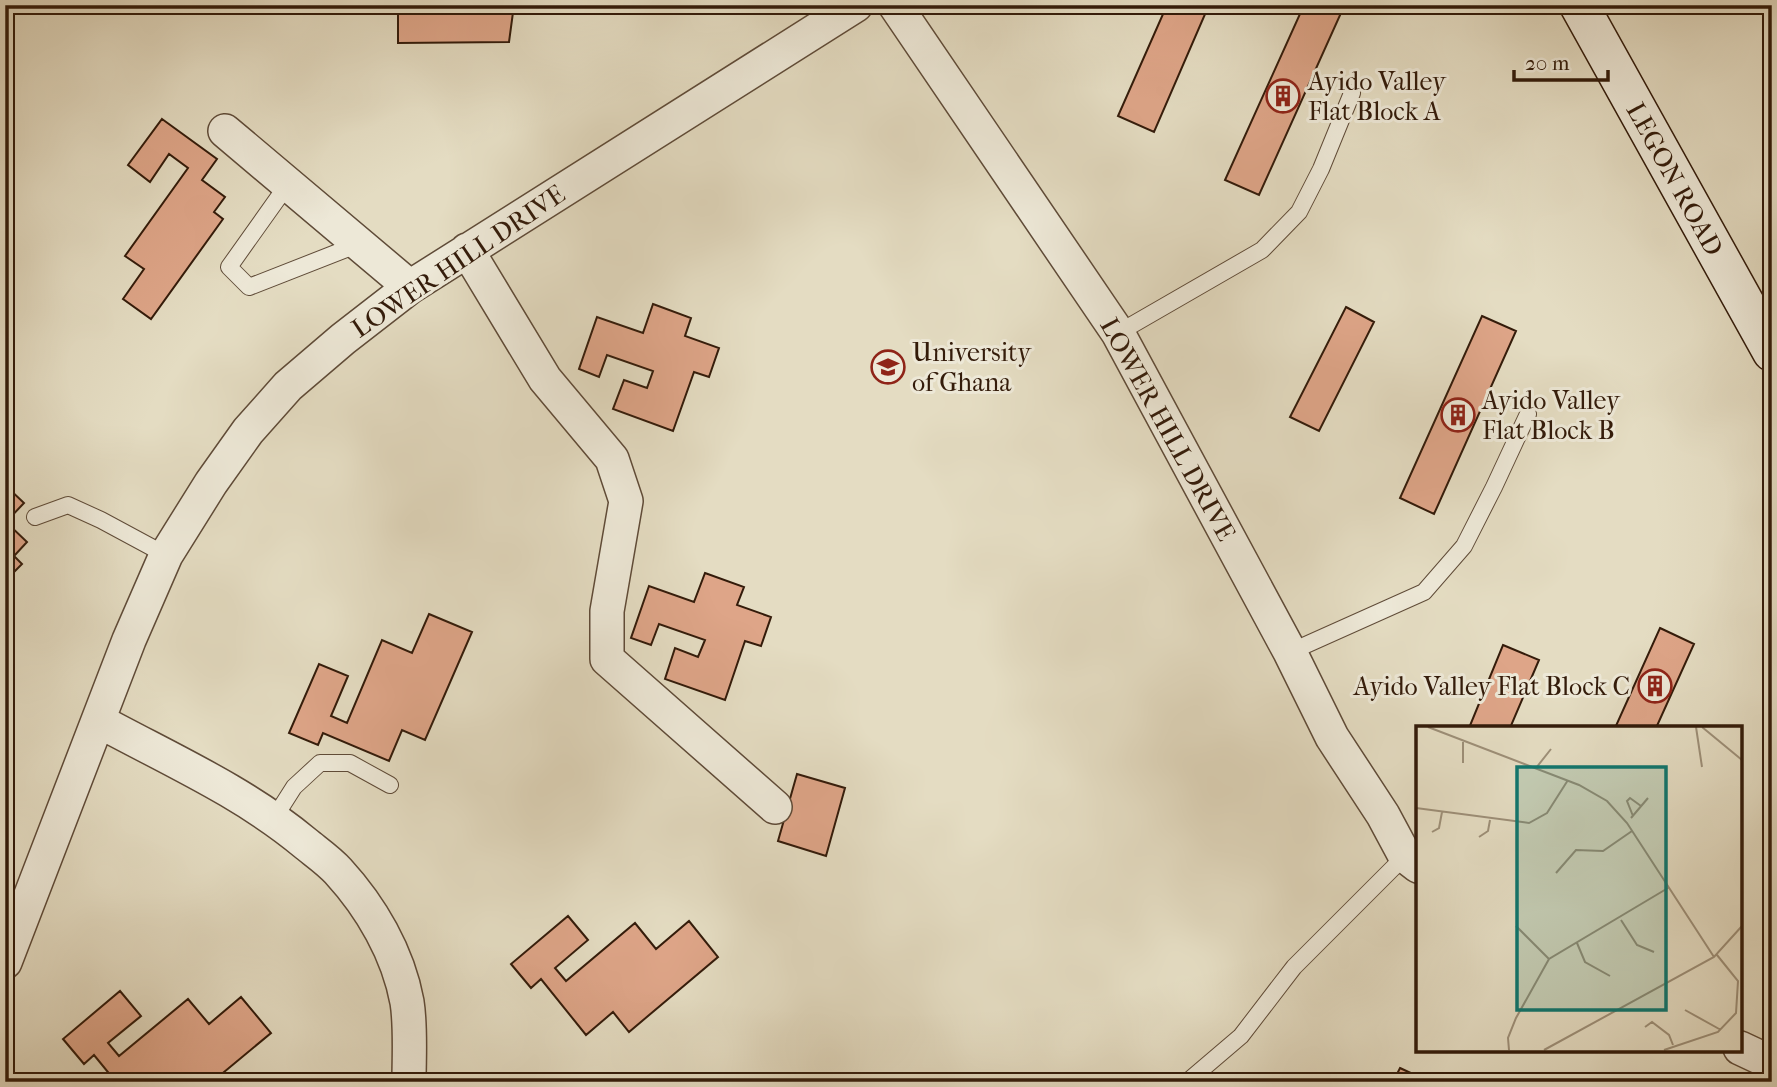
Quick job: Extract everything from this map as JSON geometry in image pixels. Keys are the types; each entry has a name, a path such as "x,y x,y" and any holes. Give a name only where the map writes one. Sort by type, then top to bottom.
{"street":[{"name":"LOWER HILL DRIVE","path":"7,954 129,640 166,555 211,483 248,432 288,386 410,287 856,5"},
{"name":"LOWER HILL DRIVE","path":"895,5 1118,333 1290,652 1332,737 1412,861"},
{"name":"LEGON ROAD","path":"1579,5 1772,352"},
{"path":"225,131 410,287"},
{"path":"467,250 545,379 611,459 626,501 607,611 607,659 775,807"},
{"path":"99,721 242,798 294,834 337,869 369,910 393,956 407,1002 409,1082"},
{"path":"1742,1049 1772,1063"}],"lane":[{"path":"1118,333 1262,250 1299,212 1321,169 1352,93"},
{"path":"288,184 229,267 249,287 359,244"},
{"path":"1290,652 1424,592 1464,546 1528,414"},
{"path":"35,517 68,505 166,555"},
{"path":"273,820 294,787 320,763 350,763 390,785"},
{"path":"1187,1082 1241,1036 1294,967 1412,861"}],"building":[{"path":"398,5 416,5 416,8 514,5 509,42 398,43"},
{"path":"1167,5 1209,5 1154,132 1118,116"},
{"name":"Ayido Valley Flat Block A","path":"1304,5 1324,5 1341,13 1259,195 1225,180"},
{"path":"162,119 217,159 202,180 225,197 214,212 223,219 151,319 123,299 144,269 125,256 188,168 169,154 150,182 128,165"},
{"path":"653,304 691,318 685,336 719,348 709,377 694,372 673,431 613,409 624,380 647,388 653,371 607,355 599,377 579,369 597,317 643,333"},
{"path":"1346,307 1374,322 1319,431 1290,417"},
{"name":"Ayido Valley Flat Block B","path":"1482,316 1516,331 1434,514 1400,498"},
{"path":"5,485 24,503 6,522 27,542 14,556 22,564 5,581"},
{"path":"705,573 744,587 737,605 771,617 761,646 745,641 725,700 665,679 675,648 698,657 705,640 659,624 651,645 631,638 649,586 694,602"},
{"path":"429,614 472,632 425,740 402,730 389,761 323,733 318,745 289,733 319,664 348,676 331,716 347,723 382,640 412,653"},
{"name":"Ayido Valley Flat Block C","path":"1660,628 1694,644 1657,726 1616,726"},
{"path":"1503,645 1539,660 1511,726 1470,726"},
{"path":"797,774 845,788 826,856 778,841"},
{"path":"568,916 588,940 555,968 566,981 635,923 656,949 689,921 718,957 629,1032 613,1012 586,1035 541,979 531,988 511,964"},
{"path":"120,991 141,1016 108,1043 119,1056 188,999 209,1024 241,997 271,1033 212,1082 116,1082 94,1055 84,1064 63,1039"},
{"path":"1400,1068 1430,1082 1393,1082"}],"place":[{"name":"Ayido Valley Flat Block A","path":"1283,96"},
{"name":"University of Ghana","path":"888,367"},
{"name":"Ayido Valley Flat Block B","path":"1458,415"},
{"name":"Ayido Valley Flat Block C","path":"1655,686"}]}
